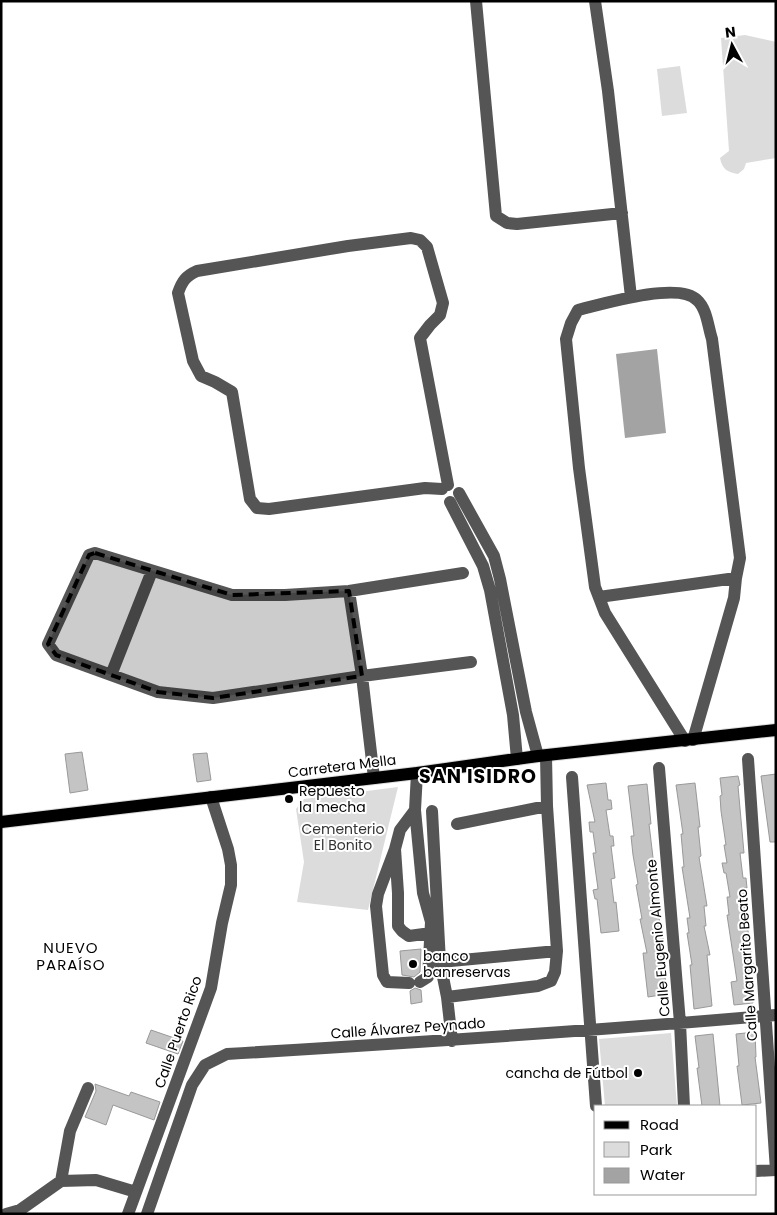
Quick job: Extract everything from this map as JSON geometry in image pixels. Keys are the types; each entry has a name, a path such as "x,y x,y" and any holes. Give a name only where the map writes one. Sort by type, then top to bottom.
{"main road":[{"name":"Carretera Mella","path":"1,822 140,807 542,756 776,730"}],"street":[{"path":"476,1 496,216 507,223 517,224 622,213"},
{"path":"595,1 608,91 631,297"},
{"path":"445,487 257,508 250,500 232,392 201,376 194,361 178,293 186,276 196,271 339,247 411,238 420,240 427,247 442,303 440,315 420,338 445,487 442,498 455,498"},
{"path":"681,292 697,299 704,309 712,339 740,558 734,598 689,740 605,613 595,587 566,339 578,310 631,297 681,292"},
{"path":"447,996 538,986 551,981 555,972 557,951 542,756 526,712 494,556 455,498"},
{"path":"455,498 483,566 490,590 513,715 517,759"},
{"path":"463,573 349,591 285,595 232,595 95,553 89,554 48,644 56,655 158,692 213,698 471,662"},
{"path":"111,675 152,571"},
{"path":"598,596 736,578"},
{"path":"349,591 362,676 374,778"},
{"name":"Calle Margarito Beato","path":"748,759 771,1015 776,1170"},
{"name":"Calle Eugenio Almonte","path":"659,768 680,1023 684,1105"},
{"path":"415,810 400,830 378,894 376,906 383,976 387,982 414,983 428,977 431,933 429,910 423,893 415,810 416,773"},
{"path":"572,777 596,1105"},
{"name":"Calle Puerto Rico","path":"128,1214 210,988 231,885 231,865 228,849 211,797"},
{"path":"457,824 547,806"},
{"path":"432,811 440,962 447,996 452,1041"},
{"path":"395,849 398,926 409,936 431,933"},
{"path":"440,962 557,951"},
{"name":"Calle Álvarez Peynado","path":"147,1214 192,1085 205,1064 227,1054 452,1041 771,1015"},
{"path":"61,1181 70,1132 88,1088"},
{"path":"757,1171 776,1170"},
{"path":"6,1214 21,1212 61,1181 96,1180 136,1192"}],"highlighted area":[{"path":"95,553 232,595 349,591 362,676 213,698 158,692 56,655 48,644 89,555"}],"green space":[{"path":"745,35 776,42 776,158 746,163 744,169 738,174 726,169 722,165 720,158 729,151 721,38"},
{"path":"680,66 687,113 662,116 657,69"},
{"name":"Cementerio El Bonito","path":"398,787 368,910 297,902 304,862 296,809 304,799"},
{"name":"cancha de Fútbol","path":"671,1033 677,1105 605,1105 599,1039"}],"water":[{"path":"657,349 666,433 625,438 616,354"}],"building":[{"path":"82,752 88,790 70,793 65,754"},
{"path":"207,753 211,780 197,782 193,754"},
{"path":"776,774 776,842 770,842 761,776"},
{"path":"738,776 744,853 740,853 743,878 746,878 747,888 744,888 746,904 744,904 754,971 749,971 753,1003 734,1005 731,982 737,981 727,915 729,915 727,897 730,897 726,873 724,873 722,863 727,863 721,811 720,778"},
{"path":"606,783 608,800 611,800 612,809 606,810 610,836 613,836 614,846 611,846 615,878 611,879 619,931 601,933 597,899 595,899 593,890 598,889 593,853 596,853 593,832 590,832 589,822 595,822 587,785"},
{"path":"695,783 700,827 698,827 701,856 699,857 707,906 704,906 706,926 704,926 710,955 707,955 712,1006 694,1009 690,965 692,965 687,933 689,933 687,918 690,918 682,867 684,867 681,834 683,834 676,785"},
{"path":"647,784 651,824 649,824 659,908 657,908 664,943 661,943 667,994 648,997 643,953 647,953 636,885 638,884 631,836 634,836 628,786"},
{"path":"421,949 420,972 414,977 402,975 400,951"},
{"path":"415,988 421,990 422,1002 411,1004 410,991"},
{"path":"151,1030 183,1041 178,1054 146,1043"},
{"path":"755,1032 755,1057 761,1103 742,1105 737,1066 739,1066 736,1034"},
{"path":"713,1034 720,1105 702,1105 695,1036"},
{"path":"95,1084 129,1096 131,1092 160,1102 154,1120 113,1105 106,1125 85,1117 96,1091"}],"place":[{"name":"Repuesto la mecha","path":"289,799"},
{"name":"banco banreservas","path":"413,964"},
{"name":"cancha de Fútbol","path":"638,1073"}],"district":[{"name":"SAN ISIDRO","path":"478,776"},
{"name":"NUEVO PARAÍSO","path":"71,956"}]}
